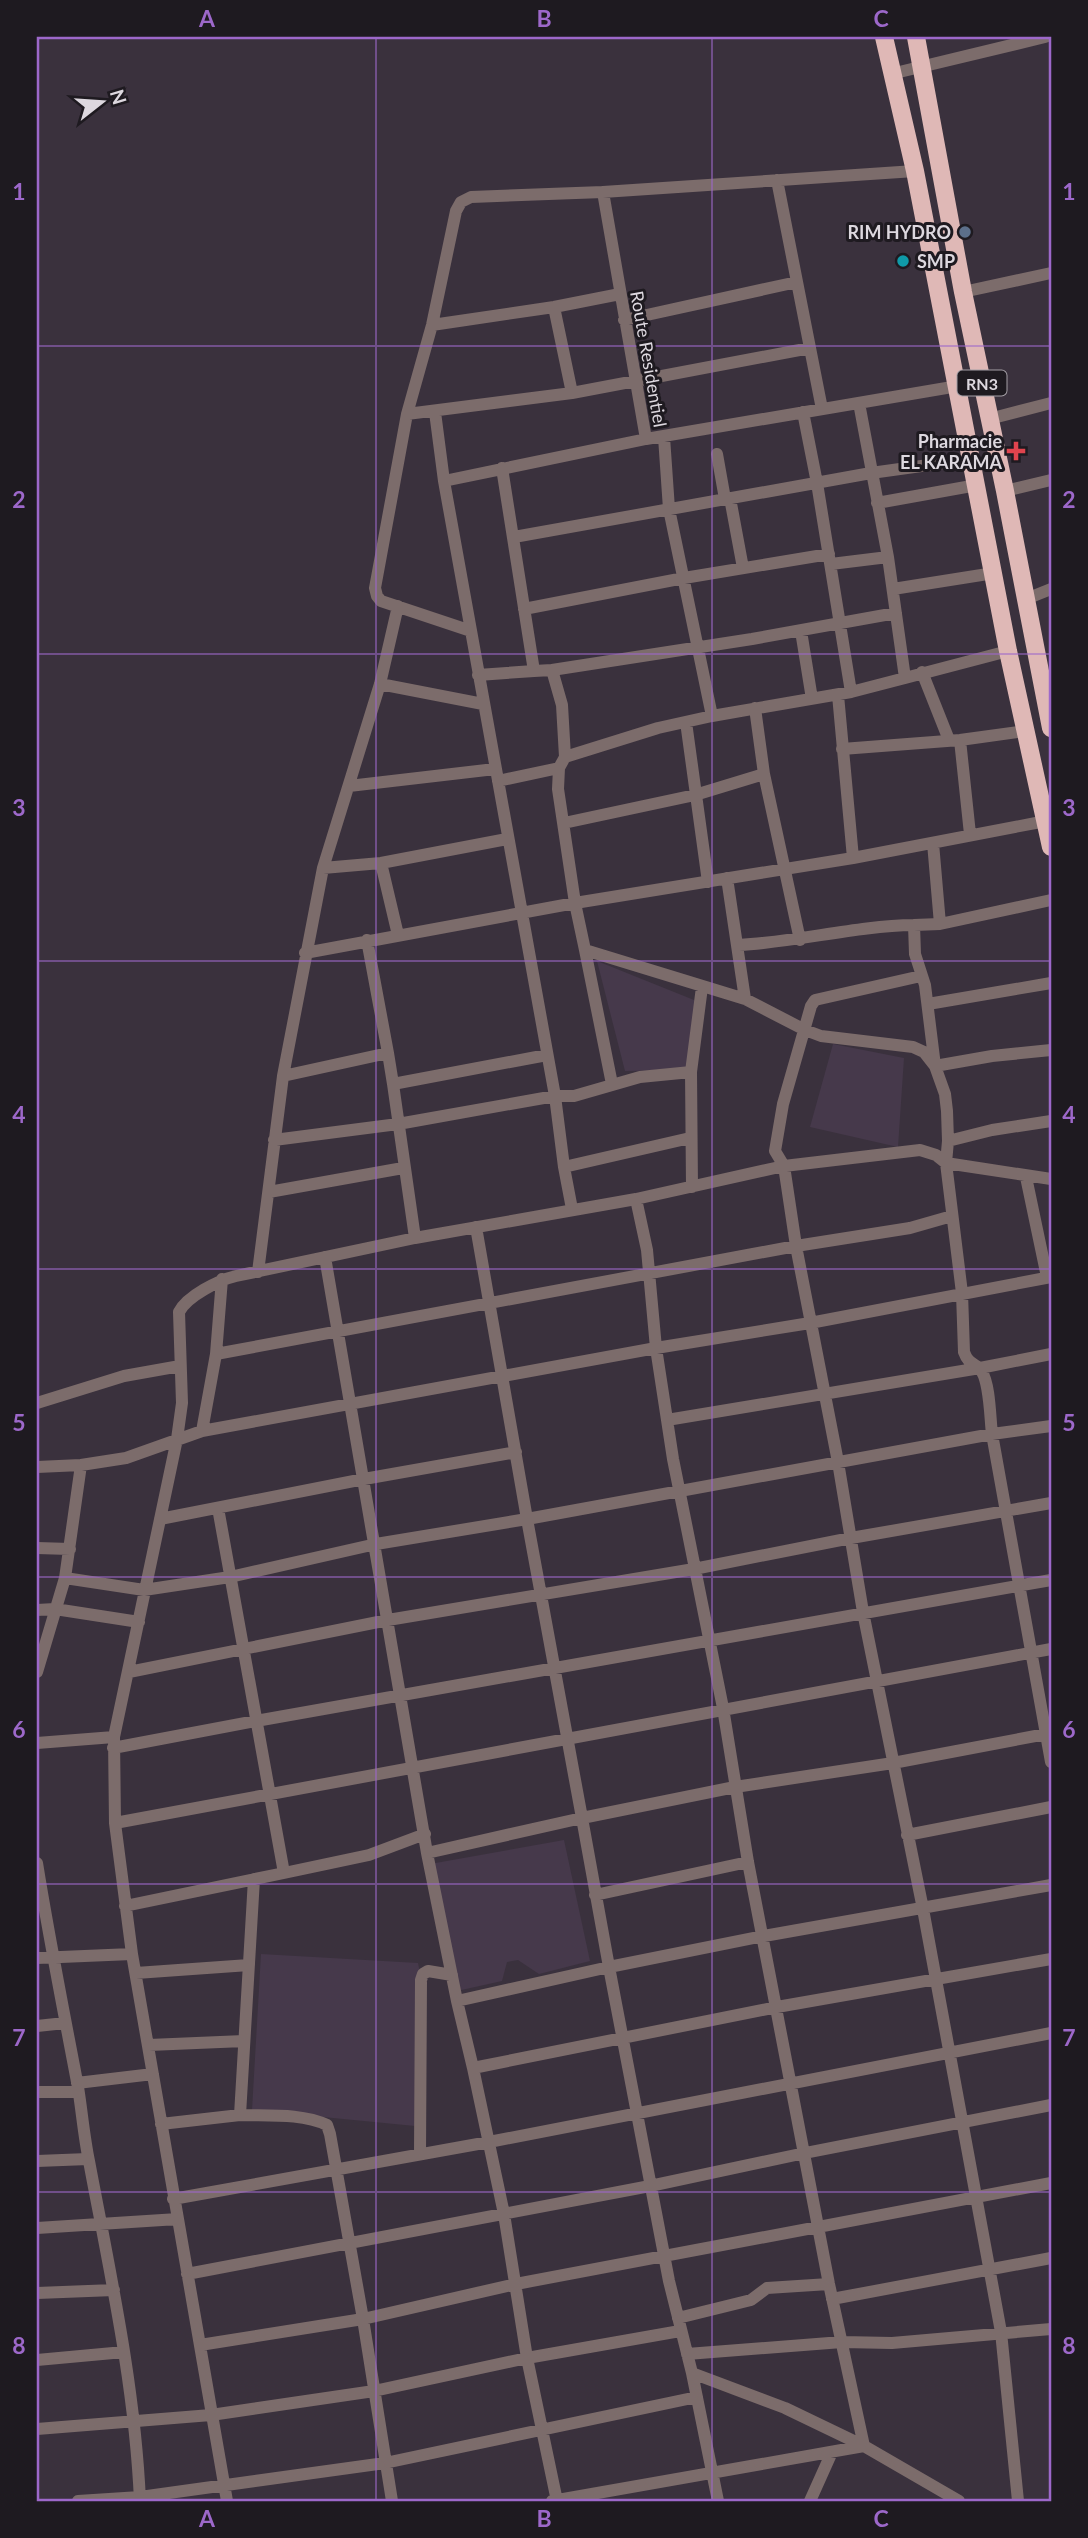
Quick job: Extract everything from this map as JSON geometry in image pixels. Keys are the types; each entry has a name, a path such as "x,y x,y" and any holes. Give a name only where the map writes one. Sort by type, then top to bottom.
{"highway":[{"name":"RN3","path":"884,37 915,171 1008,650 1051,847"},
{"name":"RN3","path":"916,37 963,292 1051,728"}],"street":[{"path":"891,74 1045,37"},
{"path":"471,631 381,601 375,588 407,414 432,325 456,211 461,202 471,197 603,192 915,171"},
{"path":"777,180 822,409"},
{"name":"Route Residentiel","path":"603,192 646,439 958,386"},
{"path":"963,292 1051,273"},
{"path":"624,320 797,282"},
{"path":"432,325 620,294"},
{"path":"554,307 572,393"},
{"path":"407,414 572,393 810,348"},
{"path":"859,403 888,557 905,678"},
{"path":"989,419 1051,403"},
{"path":"435,412 443,481 555,1097 572,1209"},
{"path":"803,412 840,624 844,693 842,750 853,858"},
{"path":"664,437 668,509 712,716"},
{"path":"443,481 646,439"},
{"path":"717,454 743,568"},
{"path":"514,537 871,473 972,458"},
{"path":"502,468 534,671"},
{"path":"1005,491 1051,480"},
{"path":"877,503 977,485"},
{"path":"524,609 743,568 830,559 888,557"},
{"path":"893,589 994,573"},
{"path":"1026,599 1051,589"},
{"path":"258,1272 283,1076 305,953 323,868 380,684 398,607"},
{"path":"478,675 552,670 801,631 896,613"},
{"path":"801,631 812,699"},
{"path":"349,786 496,775 562,763 657,728 844,693 1008,650"},
{"path":"552,670 562,705 562,763 558,789 575,903 612,1084"},
{"path":"922,672 955,740 970,834"},
{"path":"380,684 483,704"},
{"path":"755,708 764,774 800,940"},
{"path":"686,722 708,881"},
{"path":"842,750 1025,731"},
{"path":"564,823 695,795 764,774"},
{"path":"305,953 575,903 853,858 1046,821"},
{"path":"323,868 381,863 507,839"},
{"path":"933,843 940,924"},
{"path":"381,863 398,935"},
{"path":"727,878 745,999"},
{"path":"738,945 800,940 884,926 940,924 1051,900"},
{"path":"914,925 915,954 928,1004 935,1066 944,1094 948,1141 946,1163 962,1293 964,1352 967,1360 980,1368 986,1382 992,1434 1030,1653 1046,1701 1046,1734 1051,1757"},
{"path":"367,940 393,1084 415,1238"},
{"path":"585,950 745,999 805,1030 833,1038 913,1047 924,1052 935,1066"},
{"path":"922,976 820,997 811,1006 783,1104 776,1154 783,1166 863,1612 923,1909 1001,2332 1018,2501"},
{"path":"928,1004 1051,983"},
{"path":"692,1187 691,1072 702,987"},
{"path":"935,1066 992,1056 1051,1050"},
{"path":"283,1076 388,1053"},
{"path":"393,1084 547,1055"},
{"path":"274,1140 398,1124 574,1096 655,1074 691,1072"},
{"path":"948,1141 992,1130 1051,1121"},
{"path":"564,1167 690,1138"},
{"path":"227,2501 132,1954 115,1823 113,1743 130,1672 182,1403 178,1312 183,1305 222,1279 415,1238 636,1199 783,1166 920,1150 936,1155 946,1163 1051,1179"},
{"path":"269,1192 403,1168"},
{"path":"37,1467 81,1465 127,1458 202,1432 656,1348 810,1323 1049,1277 1026,1177"},
{"path":"636,1199 647,1250 656,1348 667,1420 694,1569 723,1708 748,1863 829,2284 864,2446"},
{"path":"216,1354 796,1246 898,1230 952,1216"},
{"path":"476,1227 566,1740 650,2186 718,2501"},
{"path":"325,1257 428,1853 457,2001 489,2142 555,2501 864,2446"},
{"path":"202,1432 216,1354 222,1279"},
{"path":"667,1420 1051,1354"},
{"path":"37,1403 124,1377 180,1366"},
{"path":"65,1578 144,1590 230,1577 376,1544 680,1492 992,1434 1051,1426"},
{"path":"160,1519 516,1452"},
{"path":"37,1672 65,1578 81,1465"},
{"path":"130,1672 388,1620 694,1569 1051,1503"},
{"path":"218,1508 284,1873"},
{"path":"37,1548 70,1549"},
{"path":"37,1743 113,1743 256,1721 1051,1580"},
{"path":"37,1610 55,1609 139,1622"},
{"path":"115,1823 414,1765 566,1740 723,1708 1051,1649"},
{"path":"428,1853 735,1787 893,1763 1046,1734"},
{"path":"907,1835 1051,1807"},
{"path":"125,1906 369,1855 425,1834"},
{"path":"37,1863 78,2088 88,2159 114,2290 133,2420 140,2499"},
{"path":"595,1895 748,1863"},
{"path":"240,2115 254,1879"},
{"path":"457,2001 764,1936 1051,1885"},
{"path":"37,1958 132,1954"},
{"path":"473,2068 777,2007 1051,1959"},
{"path":"136,1973 249,1965"},
{"path":"420,2154 421,1980 423,1974 428,1971 452,1975"},
{"path":"37,2026 65,2023"},
{"path":"173,2199 489,2142 1051,2033"},
{"path":"149,2045 244,2041"},
{"path":"37,2092 78,2088 153,2074"},
{"path":"187,2274 650,2186 1051,2105"},
{"path":"161,2124 240,2115 291,2117 327,2125 363,2319 392,2501"},
{"path":"37,2161 88,2159"},
{"path":"200,2345 363,2319 516,2284 1051,2183"},
{"path":"37,2228 178,2219"},
{"path":"832,2299 1051,2258"},
{"path":"37,2428 211,2415 374,2392 679,2324 751,2300 767,2288 829,2284"},
{"path":"37,2293 114,2290"},
{"path":"687,2354 842,2342 892,2343 1051,2329"},
{"path":"37,2360 124,2352"},
{"path":"692,2373 785,2408 864,2446 958,2501"},
{"path":"78,2501 140,2499 386,2463 697,2397"},
{"path":"810,2501 832,2452"}],"shaded area":[{"path":"597,961 699,1002 689,1070 625,1071"},
{"path":"833,1044 904,1058 898,1147 810,1127"},
{"path":"564,1840 590,1961 539,1974 518,1960 507,1962 502,1981 457,1991 430,1864"},
{"path":"261,1954 418,1963 420,1973 415,2126 252,2110"}],"place":[{"name":"RIM HYDRO","path":"965,232"},
{"name":"SMP","path":"903,261"},
{"name":"Pharmacie EL KARAMA","path":"1016,451"}]}
